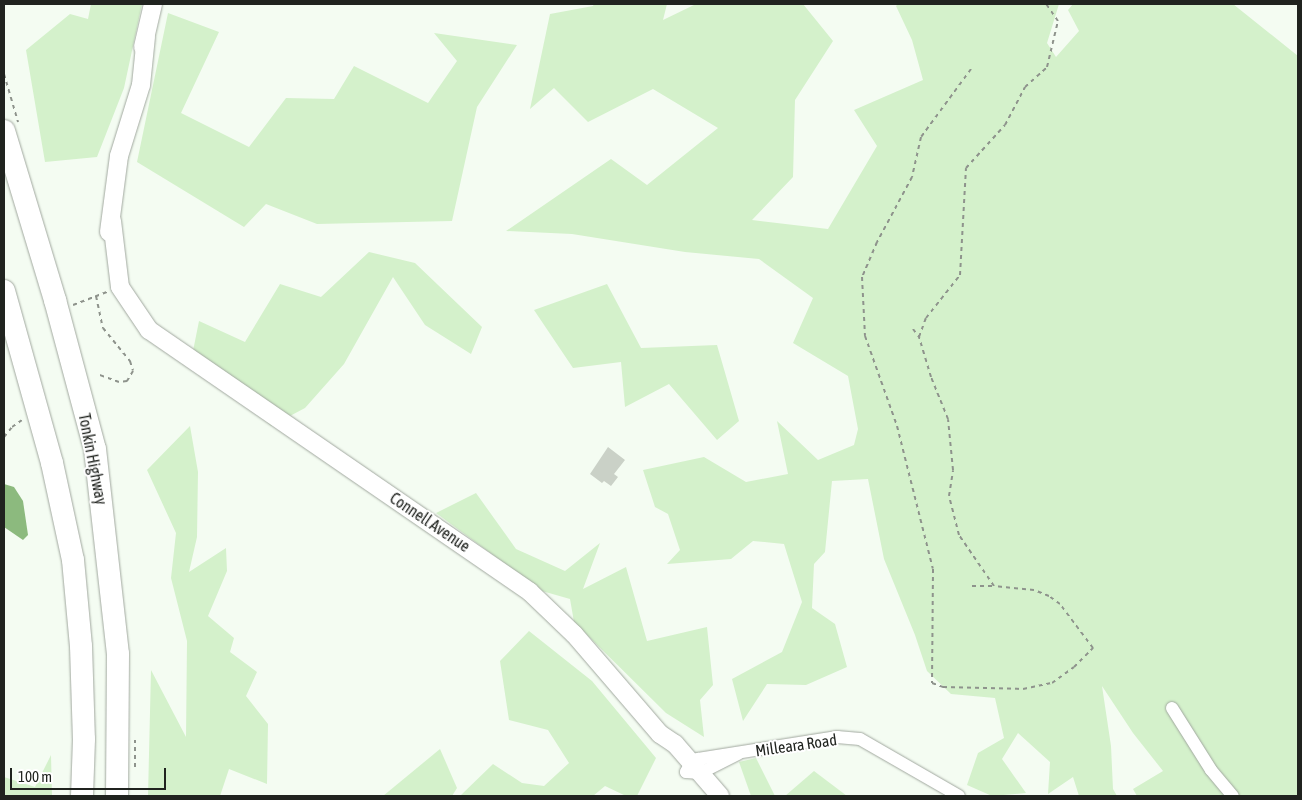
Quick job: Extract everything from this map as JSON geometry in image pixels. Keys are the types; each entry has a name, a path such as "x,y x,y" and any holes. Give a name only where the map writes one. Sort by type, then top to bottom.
{"highway":[{"name":"Tonkin Highway","path":"4,131 55,300 95,450 118,654 118,796"},
{"path":"4,291 52,462 73,560 81,646 84,739 82,796"}],"street":[{"path":"119,280 112,221 112,198 119,156 131,110 141,84 146,37 153,4"},
{"name":"Connell Avenue","path":"119,280 149,330 530,592 574,634 660,734 667,751 692,769 720,796"},
{"path":"1172,708 1211,770 1233,796"},
{"name":"Milleara Road","path":"692,769 710,756 738,754 837,737 860,740 959,796"},
{"name":"Connell Avenue","path":"692,769 708,796"}],"path":[{"path":"920,337 926,318 960,275 966,168 1005,125 1025,87 1047,67 1058,21 1046,4"},
{"path":"971,69 922,137 912,177 877,242 862,277 865,336 897,426 934,569 932,683 943,687 1032,688 1058,679 1093,648 1060,604 1049,596 1034,590 972,586"},
{"path":"74,305 96,296 119,280"},
{"path":"96,296 103,328 130,361 132,371 127,381 119,382 97,374"},
{"path":"913,329 920,337 931,378 946,412 951,434 950,457 953,470 949,496 956,528 965,545 994,586"},
{"path":"4,437 12,427 22,420"}],"shaded area":[{"path":"91,4 142,4 124,88 97,157 45,162 26,50 70,14 88,19"},
{"path":"594,4 667,4 663,20 696,4 803,4 833,41 795,100 793,177 752,220 828,229 877,146 854,110 923,80 912,40 896,6 898,4 1059,4 1047,43 1056,57 1079,31 1068,10 1073,4 1233,4 1298,56 1298,796 1137,796 1133,789 1163,771 1133,733 1102,686 1111,746 1113,789 1117,796 1079,796 1073,777 1048,794 1050,762 1018,733 1002,759 1026,793 992,796 967,785 978,753 1004,738 995,698 951,694 927,671 915,635 884,559 868,479 832,481 825,552 814,564 812,608 835,624 847,667 806,685 767,684 743,721 732,679 782,652 802,602 784,544 753,541 731,559 667,564 680,550 668,514 655,507 643,470 704,457 746,482 788,474 777,421 818,460 854,445 858,429 848,376 793,343 813,298 759,259 685,252 572,234 506,231 611,159 647,185 718,128 653,89 588,122 554,88 530,109 550,14 593,6"},
{"path":"168,13 219,32 181,113 249,147 286,98 334,99 354,66 428,103 457,61 434,33 517,45 477,107 452,221 317,224 266,204 244,227 137,162"},
{"path":"369,252 415,263 482,327 471,354 425,325 393,277 344,364 305,408 271,426 193,351 199,321 245,342 280,284 321,297"},
{"path":"607,284 641,348 717,345 739,421 717,440 669,384 625,407 621,362 573,368 534,310"},
{"path":"190,426 198,472 197,537 189,572 226,548 227,571 208,616 234,638 230,652 257,672 246,696 268,724 267,784 229,769 220,796 148,796 151,670 186,737 187,641 171,578 176,533 147,470"},
{"path":"4,484 14,487 23,501 28,535 23,540 4,527"},
{"path":"476,493 516,549 565,571 600,543 583,589 626,567 647,641 707,627 713,685 700,700 704,737 666,713 574,622 570,599 542,591 436,513"},
{"path":"529,631 592,681 656,758 637,796 626,796 605,786 593,796 460,796 493,764 522,783 544,786 569,763 548,730 509,720 500,661"},
{"path":"440,749 457,788 452,796 383,796"},
{"path":"51,755 52,796 4,796 4,777 35,787"},
{"path":"756,758 775,796 751,796 739,762"},
{"path":"814,771 847,796 785,796"}],"building":[{"path":"608,447 625,460 614,474 618,477 611,486 604,481 602,483 590,474"}]}
